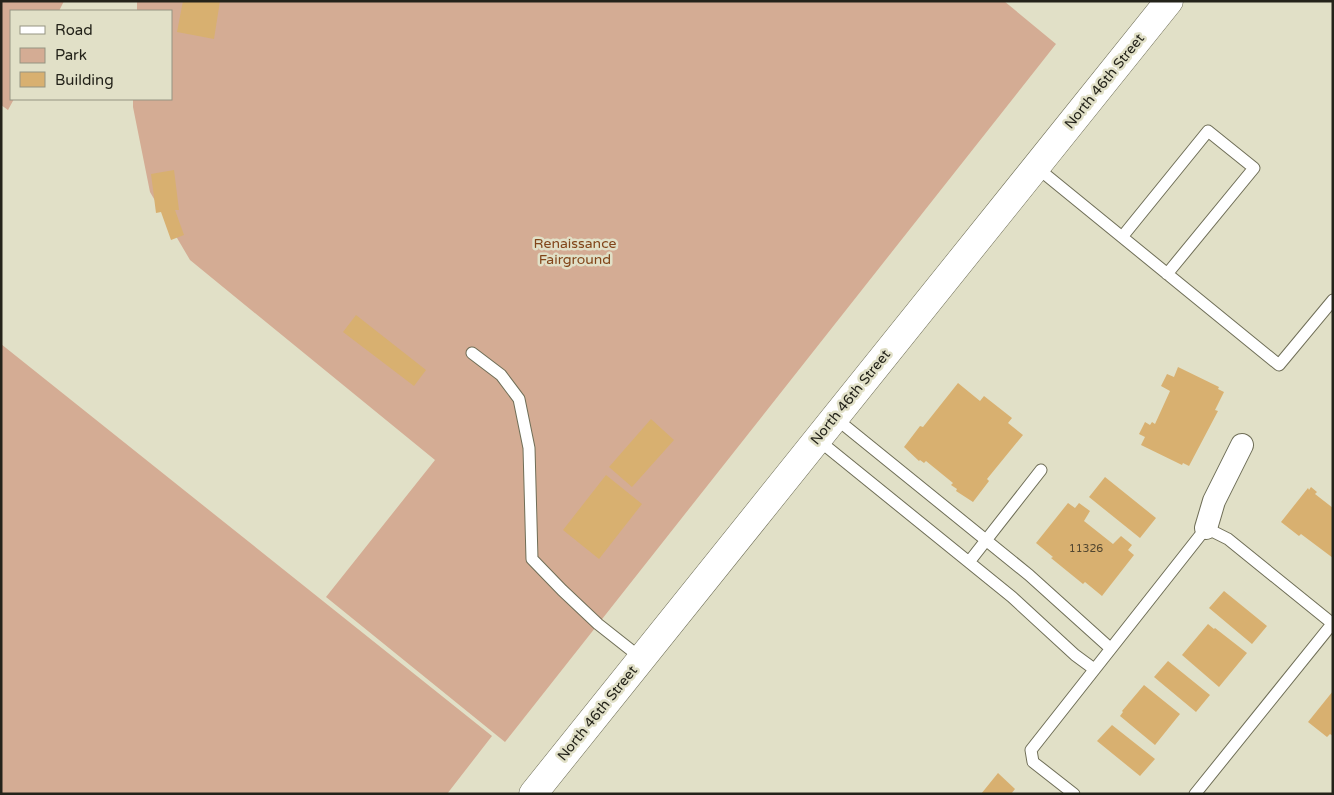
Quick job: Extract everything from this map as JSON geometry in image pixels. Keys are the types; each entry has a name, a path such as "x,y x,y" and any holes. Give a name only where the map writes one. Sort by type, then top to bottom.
{"street":[{"name":"North 46th Street","path":"533,794 1169,1"},
{"path":"1206,528 1214,501 1242,445"}],"lane":[{"path":"1122,237 1208,131 1231,149 1254,168 1167,274"},
{"path":"1035,166 1280,365 1333,300"},
{"path":"472,354 501,375 519,399 529,448 532,559 598,624 641,658"},
{"path":"834,417 986,539 1110,648"},
{"path":"817,439 1012,597 1075,655 1094,669"},
{"path":"969,562 1041,470"},
{"path":"1074,794 1034,762 1031,750 1206,528 1228,539 1332,624 1195,794"}],"green space":[{"path":"1,1 64,1 60,10 10,10 10,100 13,100 8,110 1,105"},
{"name":"Renaissance Fairground","path":"137,1 1004,1 1056,44 505,742 326,597 435,460 190,260 150,192 133,107 133,100 172,100 172,10 137,10"},
{"path":"1,344 492,736 447,794 1,794"}],"building":[{"path":"183,1 220,1 214,39 177,32"},
{"path":"174,170 179,210 175,210 184,235 171,240 161,212 156,213 151,174"},
{"path":"356,315 426,370 414,386 343,332"},
{"path":"1178,367 1219,387 1218,389 1224,392 1215,410 1218,411 1189,466 1183,463 1182,465 1141,445 1145,437 1139,434 1145,422 1150,425 1152,422 1155,424 1170,391 1161,386 1167,374 1174,377"},
{"path":"958,383 980,401 984,396 1012,418 1008,423 1023,435 987,479 989,481 973,502 956,491 957,489 951,485 953,483 926,461 924,463 919,461 904,447 920,426 923,427"},
{"path":"651,419 674,440 632,487 609,467"},
{"path":"606,475 642,504 599,559 563,530"},
{"path":"1105,477 1156,518 1140,538 1089,497"},
{"path":"1311,487 1317,492 1315,494 1333,508 1333,558 1301,534 1299,536 1281,522 1308,488 1309,490"},
{"path":"1068,503 1075,508 1079,503 1090,511 1084,521 1113,544 1121,536 1132,545 1128,550 1134,555 1102,596 1085,582 1083,584 1036,543"},
{"path":"1224,591 1267,626 1252,644 1209,608"},
{"path":"1208,624 1247,653 1219,687 1182,655"},
{"path":"1168,661 1210,695 1196,712 1154,677"},
{"path":"1144,685 1180,714 1155,745 1120,716"},
{"path":"1333,691 1333,736 1330,734 1327,737 1308,722"},
{"path":"1112,725 1155,759 1140,776 1097,741"},
{"path":"998,773 1015,789 1011,794 981,794"}]}
